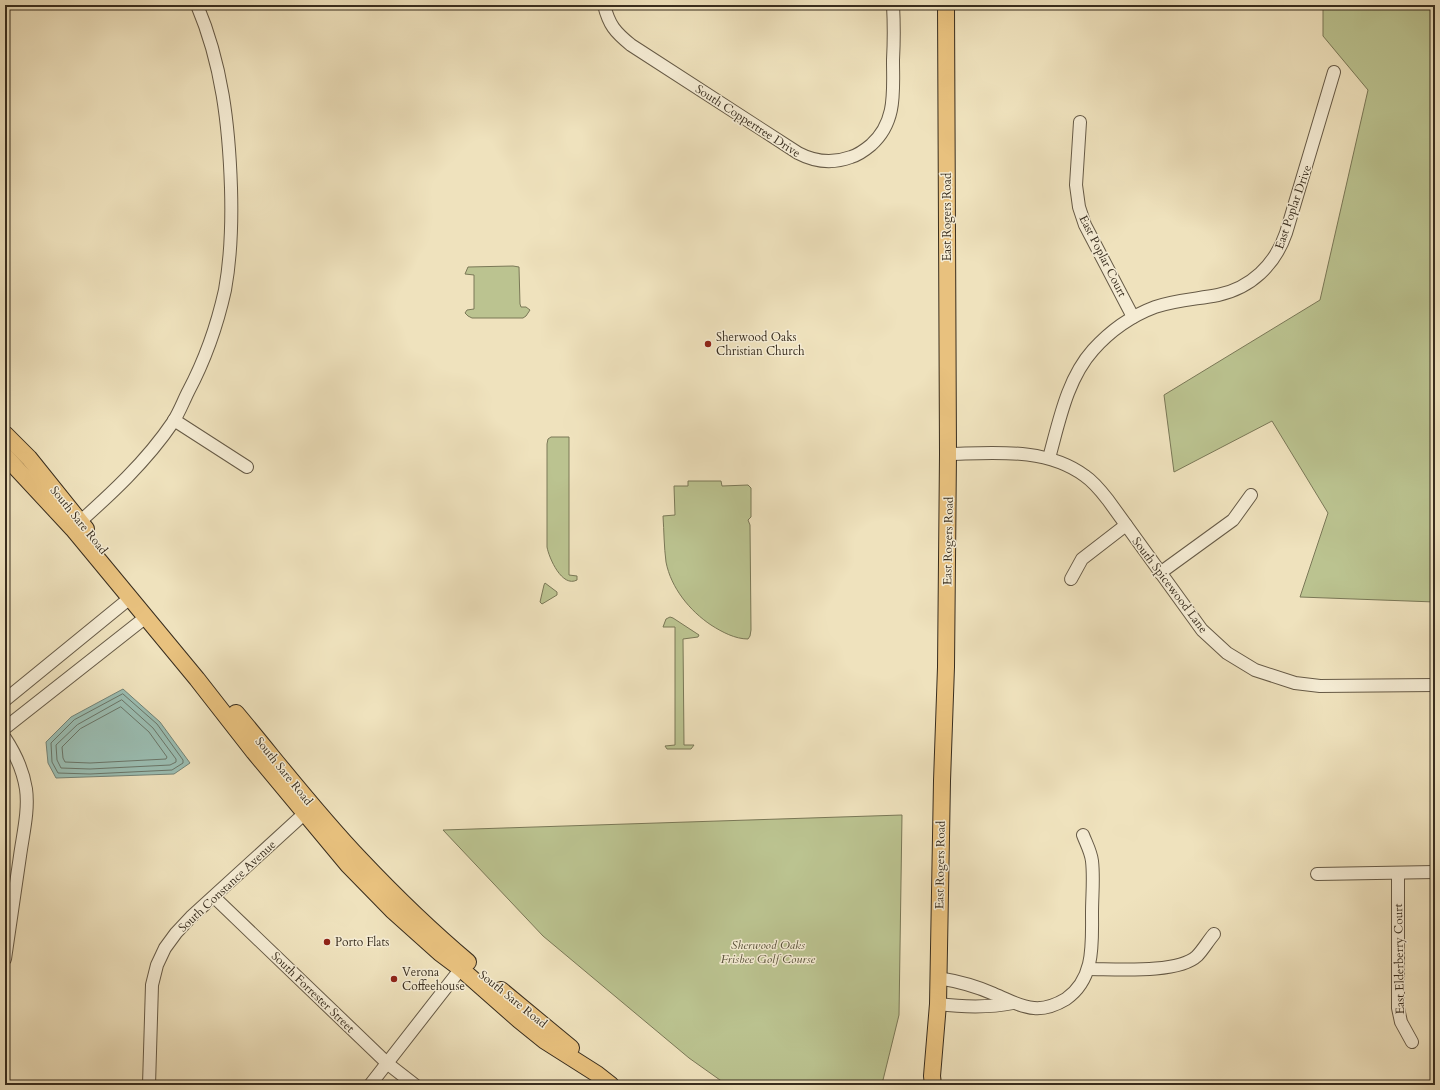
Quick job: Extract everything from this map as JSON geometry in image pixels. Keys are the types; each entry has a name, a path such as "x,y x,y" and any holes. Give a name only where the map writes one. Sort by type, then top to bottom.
{"main road":[{"name":"East Rogers Road","path":"932,1082 938,1004 942,781 946,667 948,454 946,5"},
{"name":"South Sare Road","path":"5,434 29,458 130,598 197,679 254,752 348,865 392,910 440,953 463,964"},
{"name":"South Sare Road","path":"5,456 77,525 360,859 519,1020 545,1041 597,1074 611,1085"}],"street":[{"path":"77,525 117,488 142,461 174,420 206,354 225,290 231,240 231,175 225,103 217,64 207,29 197,5"},
{"name":"South Coppertree Drive","path":"604,5 611,26 631,45 798,153 817,161 829,162 849,158 866,149 875,141 888,124 893,102 893,5"},
{"name":"East Poplar Drive","path":"1049,458 1069,392 1084,364 1104,339 1133,317 1155,308 1171,303 1218,295 1239,288 1259,275 1270,263 1278,252 1286,233 1334,72"},
{"name":"East Poplar Court","path":"1080,122 1076,185 1079,208 1085,225 1133,317"},
{"path":"174,420 247,467"},
{"name":"South Spicewood Lane","path":"948,454 1016,454 1049,458 1074,469 1090,480 1108,500 1202,630 1227,653 1255,670 1294,683 1320,686 1435,685"},
{"path":"1160,573 1233,520 1252,495"},
{"path":"1071,579 1082,559 1126,525"},
{"path":"5,700 130,598"},
{"path":"5,728 146,617"},
{"path":"5,738 12,748 23,777 26,790 26,804 23,839 5,959"},
{"name":"South Constance Avenue","path":"150,1085 152,985 157,965 165,948 176,933 191,917 305,813"},
{"path":"938,978 955,981 994,994 1013,1003 1034,1008 1051,1006 1061,1002 1078,989 1088,969 1092,951 1092,860 1084,835"},
{"path":"1317,874 1435,872"},
{"name":"East Elderberry Court","path":"1398,873 1398,1008 1401,1022 1412,1042"},
{"name":"South Forrester Street","path":"214,897 388,1064 415,1085"},
{"path":"1088,969 1166,968 1179,966 1197,956 1214,934"},
{"path":"370,1085 388,1064 463,964"},
{"path":"938,1004 953,1006 995,1006 1013,1003"}],"green space":[{"path":"1323,5 1435,5 1435,602 1300,597 1328,513 1272,421 1174,472 1164,395 1320,300 1368,90 1323,36"},
{"path":"468,267 519,267 520,304 521,307 526,307 530,310 526,316 523,318 472,318 468,316 465,313 467,310 474,309 474,275 465,274"},
{"path":"551,437 569,437 569,575 577,576 577,580 571,581 566,580 557,571 550,558 547,547 547,444 548,439"},
{"path":"688,481 721,481 722,486 748,485 751,488 751,517 748,520 750,525 751,630 748,639 729,635 715,628 703,619 682,598 672,581 665,556 663,516 675,515 674,486 688,486"},
{"path":"545,583 557,592 557,595 542,604 540,602"},
{"path":"670,617 699,635 698,637 683,639 684,745 694,745 691,749 667,749 665,746 675,745 675,627 663,627 666,619"},
{"name":"Sherwood Oaks Frisbee Golf Course","path":"902,815 899,1015 883,1080 875,1085 727,1085 689,1058 543,936 443,830"}],"water":[{"path":"123,689 160,722 190,763 174,774 56,778 48,763 46,742 71,717"}],"place":[{"name":"Sherwood Oaks Christian Church","path":"708,344"},
{"name":"Porto Flats","path":"327,942"},
{"name":"Verona Coffeehouse","path":"394,979"}]}
